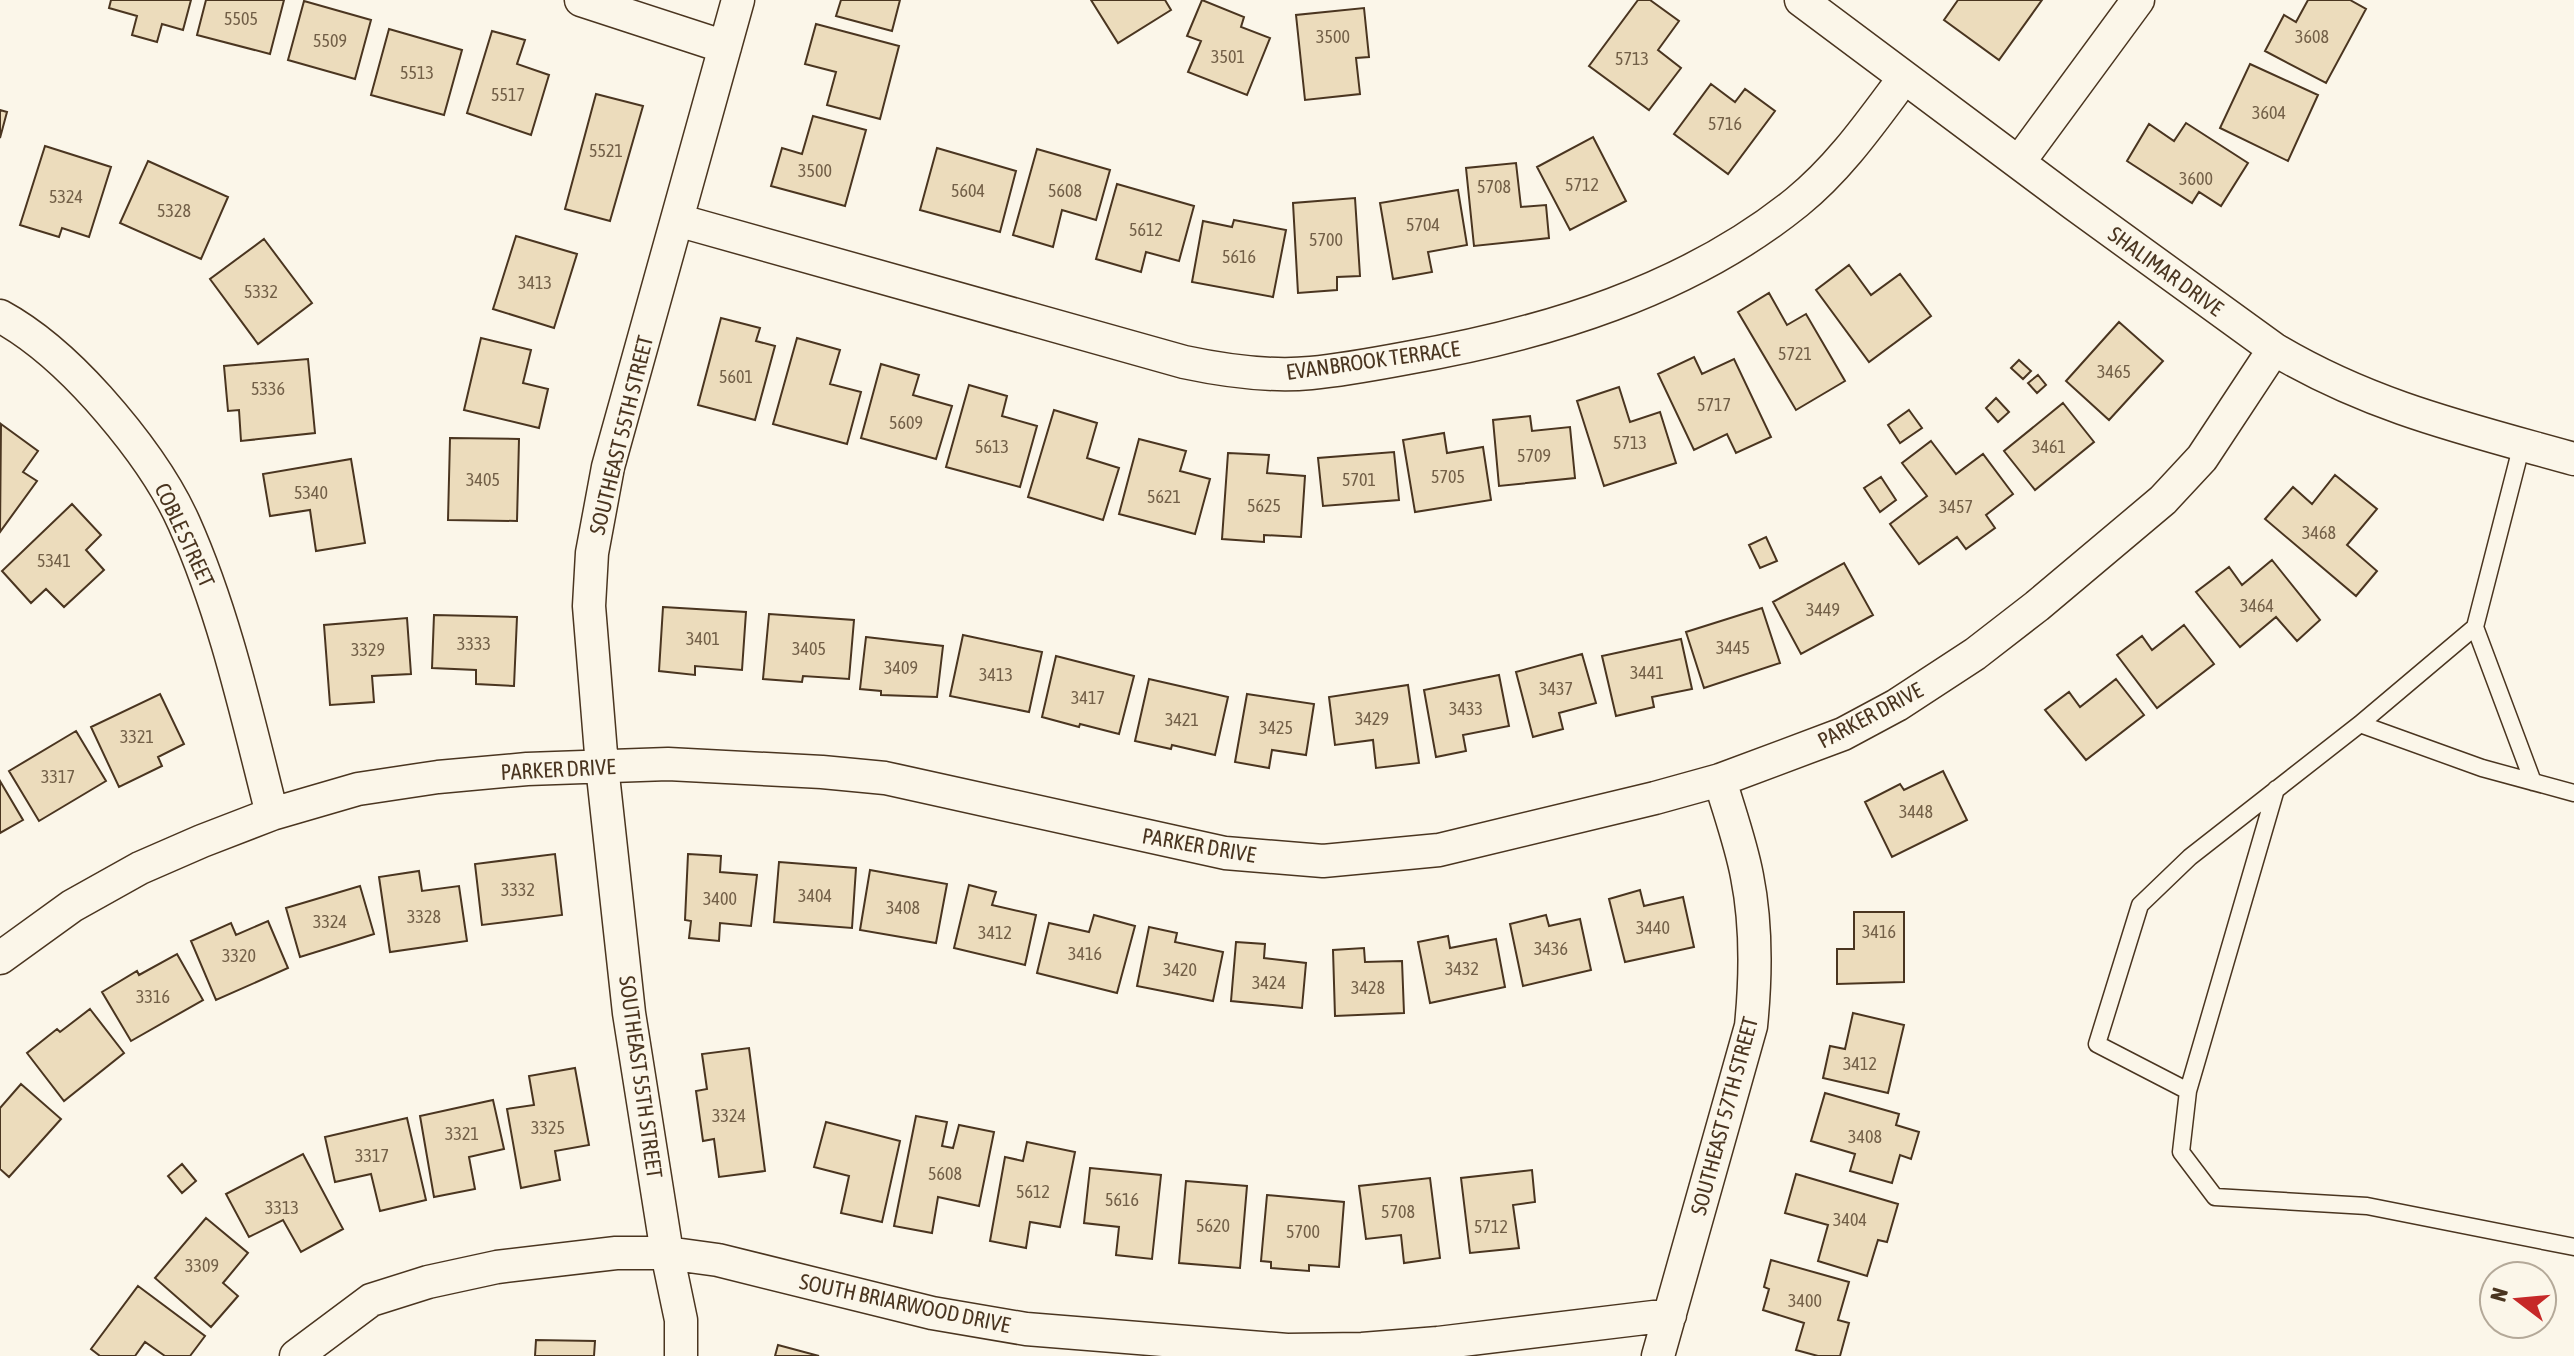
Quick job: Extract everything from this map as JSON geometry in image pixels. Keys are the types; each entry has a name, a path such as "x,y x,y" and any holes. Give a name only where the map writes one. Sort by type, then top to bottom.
{"street":[{"path":"581,0 725,47"},
{"name":"SOUTHEAST 55TH STREET","path":"681,1356 681,1320 667,1253 629,1013 602,766 589,606 592,553 608,467 738,0"},
{"name":"SHALIMAR DRIVE","path":"1801,0 2274,349 2306,368 2392,407 2574,459"},
{"path":"2019,162 2138,0"},
{"name":"EVANBROOK TERRACE","path":"677,220 1184,362 1224,370 1310,373 1462,348 1556,323 1632,297 1700,266 1758,231 1808,192 1855,143 1904,78"},
{"name":"COBLE STREET","path":"0,316 73,370 126,430 160,479 208,583 228,645 272,814"},
{"name":"PARKER DRIVE","path":"0,958 72,906 140,868 272,814 358,789 425,779 527,769 668,764 822,772 885,778 1225,853 1323,861 1439,850 1720,780 1843,734 1897,705 2000,635 2163,500 2202,458 2274,349"},
{"name":"SOUTHEAST 57TH STREET","path":"1658,1356 1751,1026 1756,978 1754,928 1747,876 1720,780"},
{"name":"SOUTH BRIARWOOD DRIVE","path":"296,1356 371,1300 428,1282 497,1267 616,1253 667,1253 718,1260 932,1313 1180,1349 1362,1349 1670,1315"}],"lane":[{"path":"2522,444 2475,627 2533,782"},
{"path":"2188,1091 2097,1044 2140,905 2190,857 2360,724 2475,627"},
{"path":"2360,724 2482,768 2574,793"},
{"path":"2276,789 2188,1091 2181,1152 2215,1197 2367,1206 2574,1247"}],"building":[{"path":"111,0 191,0 183,30 162,24 157,42 132,35 137,16 109,8"},
{"path":"206,0 284,0 270,54 197,35"},
{"path":"841,0 900,0 892,31 836,16"},
{"path":"1091,0 1165,0 1171,10 1118,43"},
{"path":"1202,0 1244,17 1241,27 1270,38 1247,95 1188,72 1201,41 1187,36"},
{"path":"1638,0 1650,0 1679,21 1658,50 1681,68 1649,110 1589,66"},
{"path":"1958,0 2042,0 1999,60 1944,20"},
{"path":"2308,0 2350,0 2366,9 2326,83 2265,51 2284,15 2296,22"},
{"path":"304,1 371,20 355,79 288,60"},
{"path":"1364,8 1369,57 1356,58 1360,94 1305,100 1296,15"},
{"path":"816,24 899,46 880,119 827,105 836,72 805,64"},
{"path":"389,29 462,50 444,115 371,95"},
{"path":"492,31 525,40 517,64 549,75 531,135 467,113"},
{"path":"2250,64 2318,95 2288,161 2220,128"},
{"path":"1711,84 1735,102 1745,89 1775,111 1728,174 1674,134"},
{"path":"596,94 643,106 610,221 565,209"},
{"path":"0,110 7,112 0,138"},
{"path":"813,116 866,130 845,206 771,186 782,148 802,154"},
{"path":"2186,123 2248,163 2221,206 2199,192 2192,203 2127,161 2149,124 2174,141"},
{"path":"1593,137 1626,201 1570,230 1537,167"},
{"path":"45,146 111,167 89,237 62,228 59,237 20,225"},
{"path":"937,148 1016,171 1000,232 920,210"},
{"path":"1037,149 1110,170 1096,220 1062,210 1053,247 1013,235"},
{"path":"148,161 228,197 201,259 120,223"},
{"path":"1516,163 1521,207 1546,205 1549,238 1474,246 1466,168"},
{"path":"1117,184 1194,206 1179,261 1146,252 1141,272 1096,259"},
{"path":"1458,190 1467,245 1428,252 1432,272 1393,279 1380,203"},
{"path":"1355,198 1360,276 1337,277 1337,290 1298,293 1293,203"},
{"path":"1234,220 1286,230 1273,297 1192,282 1203,221 1232,227"},
{"path":"516,236 577,254 554,328 493,309"},
{"path":"264,239 312,303 258,344 210,279"},
{"path":"1849,265 1871,295 1900,274 1931,316 1869,362 1816,290"},
{"path":"1769,293 1787,325 1806,314 1845,381 1796,410 1738,312"},
{"path":"721,318 760,328 756,341 775,346 755,420 698,405"},
{"path":"2119,322 2163,361 2109,420 2066,381"},
{"path":"481,338 531,350 523,383 548,389 539,428 464,410"},
{"path":"797,338 840,350 830,384 861,392 847,444 773,424"},
{"path":"1694,357 1702,374 1734,359 1771,437 1736,453 1727,434 1694,450 1658,374"},
{"path":"308,359 315,433 241,441 239,410 228,411 224,366"},
{"path":"2019,360 2031,371 2023,379 2011,368"},
{"path":"881,364 919,375 913,395 952,406 936,459 861,438"},
{"path":"2038,375 2046,385 2037,393 2028,383"},
{"path":"969,385 1007,396 1002,416 1037,426 1020,487 946,467"},
{"path":"1619,387 1630,422 1660,412 1676,463 1604,486 1577,401"},
{"path":"1996,398 2009,412 1998,422 1986,408"},
{"path":"2063,403 2094,442 2035,490 2004,451"},
{"path":"1054,410 1097,423 1087,458 1119,468 1103,520 1028,497"},
{"path":"1909,410 1922,428 1900,443 1888,425"},
{"path":"1530,416 1532,431 1570,427 1575,478 1499,486 1493,420"},
{"path":"1,424 38,451 23,472 37,481 0,532"},
{"path":"1444,433 1447,453 1483,447 1491,500 1415,512 1403,440"},
{"path":"450,438 519,439 517,521 448,520"},
{"path":"1139,439 1186,451 1180,471 1210,479 1195,534 1119,514"},
{"path":"1931,441 1956,474 1983,454 2013,494 1986,515 1995,528 1966,549 1957,537 1919,564 1890,524 1927,496 1902,463"},
{"path":"1394,452 1399,500 1323,506 1318,458"},
{"path":"1228,453 1269,455 1267,473 1305,476 1301,537 1264,535 1264,542 1222,539"},
{"path":"351,459 365,543 316,551 310,510 270,516 263,474"},
{"path":"2335,475 2377,509 2347,545 2377,571 2356,596 2265,519 2293,487 2312,504"},
{"path":"1881,477 1896,500 1880,512 1864,488"},
{"path":"72,504 101,535 86,550 104,570 64,607 46,589 31,603 2,571"},
{"path":"1766,537 1777,561 1760,568 1749,545"},
{"path":"2272,560 2320,620 2297,641 2276,617 2240,647 2196,592 2229,567 2242,585"},
{"path":"1844,563 1873,615 1801,654 1773,602"},
{"path":"663,607 746,612 742,670 695,666 695,675 659,671"},
{"path":"1762,608 1780,663 1704,688 1686,632"},
{"path":"769,614 854,620 849,679 803,676 802,682 763,679"},
{"path":"434,615 517,617 514,686 476,684 476,670 432,668"},
{"path":"407,618 411,674 372,676 374,702 330,705 324,625"},
{"path":"2184,625 2214,664 2157,708 2117,655 2142,636 2152,650"},
{"path":"963,635 1042,652 1029,712 950,696"},
{"path":"866,637 943,646 937,697 881,695 881,691 860,689"},
{"path":"1681,639 1692,689 1652,697 1654,707 1616,716 1602,656"},
{"path":"1582,654 1596,703 1559,713 1563,729 1533,737 1516,672"},
{"path":"1056,656 1134,676 1119,734 1042,717"},
{"path":"1499,675 1509,726 1463,735 1466,751 1436,757 1424,690"},
{"path":"1149,679 1228,697 1215,755 1172,745 1171,749 1135,741"},
{"path":"2116,679 2144,715 2086,760 2045,710 2069,692 2080,707"},
{"path":"1408,685 1419,763 1376,768 1373,740 1335,745 1329,697"},
{"path":"160,694 184,744 158,757 162,766 119,787 91,727"},
{"path":"1247,694 1314,704 1306,755 1272,750 1269,768 1235,762"},
{"path":"76,731 106,781 39,821 9,771"},
{"path":"1943,771 1967,820 1892,857 1865,802 1900,784 1904,790"},
{"path":"0,781 23,820 0,833"},
{"path":"555,854 562,915 482,925 475,864"},
{"path":"688,854 721,856 720,872 757,875 751,926 720,923 719,941 689,938 691,921 685,920"},
{"path":"779,862 856,868 852,928 774,922"},
{"path":"870,870 947,884 936,943 860,930"},
{"path":"419,871 422,891 459,886 467,941 390,952 379,877"},
{"path":"969,885 996,892 992,905 1036,915 1025,965 954,948"},
{"path":"360,886 374,934 300,957 286,908"},
{"path":"1640,890 1644,906 1683,897 1694,947 1625,962 1609,899"},
{"path":"1854,912 1904,912 1904,982 1837,984 1837,949 1854,949"},
{"path":"1094,915 1135,926 1117,993 1037,973 1049,923 1089,932"},
{"path":"1546,915 1549,926 1580,919 1591,970 1523,986 1510,924"},
{"path":"268,921 288,968 216,1000 191,941 231,923 236,935"},
{"path":"1149,927 1177,933 1175,942 1223,952 1213,1001 1137,986"},
{"path":"1448,936 1450,948 1496,939 1505,987 1430,1003 1418,942"},
{"path":"1236,942 1265,944 1264,958 1306,963 1302,1008 1231,1001"},
{"path":"1364,948 1365,962 1402,961 1404,1013 1335,1016 1333,950"},
{"path":"177,954 203,1000 131,1041 102,992 137,971 139,975"},
{"path":"90,1009 124,1053 64,1101 27,1053 57,1029 60,1032"},
{"path":"1853,1013 1904,1025 1888,1093 1823,1078 1830,1046 1845,1049"},
{"path":"749,1048 765,1171 719,1177 714,1139 703,1141 696,1091 707,1089 702,1054"},
{"path":"575,1068 589,1145 555,1151 560,1180 521,1188 507,1109 534,1105 529,1076"},
{"path":"21,1084 61,1119 9,1177 0,1169 0,1108"},
{"path":"1825,1093 1899,1114 1896,1125 1919,1132 1911,1159 1900,1155 1892,1183 1850,1171 1855,1154 1811,1141"},
{"path":"493,1100 504,1149 469,1157 475,1189 434,1197 420,1116"},
{"path":"916,1116 947,1122 942,1146 953,1148 959,1125 994,1132 979,1206 938,1197 932,1233 894,1226"},
{"path":"407,1118 426,1200 380,1211 371,1174 335,1182 325,1137"},
{"path":"826,1122 900,1141 882,1222 841,1213 849,1176 814,1167"},
{"path":"1027,1142 1075,1152 1060,1227 1030,1222 1026,1248 990,1241 1005,1157 1023,1161"},
{"path":"303,1154 343,1229 301,1252 283,1220 249,1237 226,1194"},
{"path":"182,1164 196,1181 182,1193 168,1176"},
{"path":"1090,1168 1161,1175 1152,1259 1116,1255 1119,1227 1084,1223"},
{"path":"1532,1170 1535,1202 1513,1205 1519,1248 1470,1253 1461,1178"},
{"path":"1796,1174 1898,1204 1887,1242 1878,1240 1867,1276 1818,1261 1828,1225 1785,1213"},
{"path":"1430,1178 1440,1258 1404,1263 1401,1235 1366,1239 1359,1186"},
{"path":"1186,1181 1247,1186 1240,1268 1179,1263"},
{"path":"1267,1195 1344,1202 1339,1267 1309,1265 1309,1271 1271,1268 1271,1262 1261,1261"},
{"path":"206,1218 248,1253 223,1283 238,1296 211,1327 155,1278"},
{"path":"1771,1260 1849,1282 1838,1320 1849,1323 1840,1356 1818,1356 1796,1350 1804,1323 1763,1310 1769,1289 1764,1287"},
{"path":"138,1286 205,1336 190,1356 165,1356 145,1342 135,1356 100,1356 91,1349"},
{"path":"536,1340 595,1341 594,1356 535,1356"},
{"path":"778,1345 819,1356 775,1356"}]}
